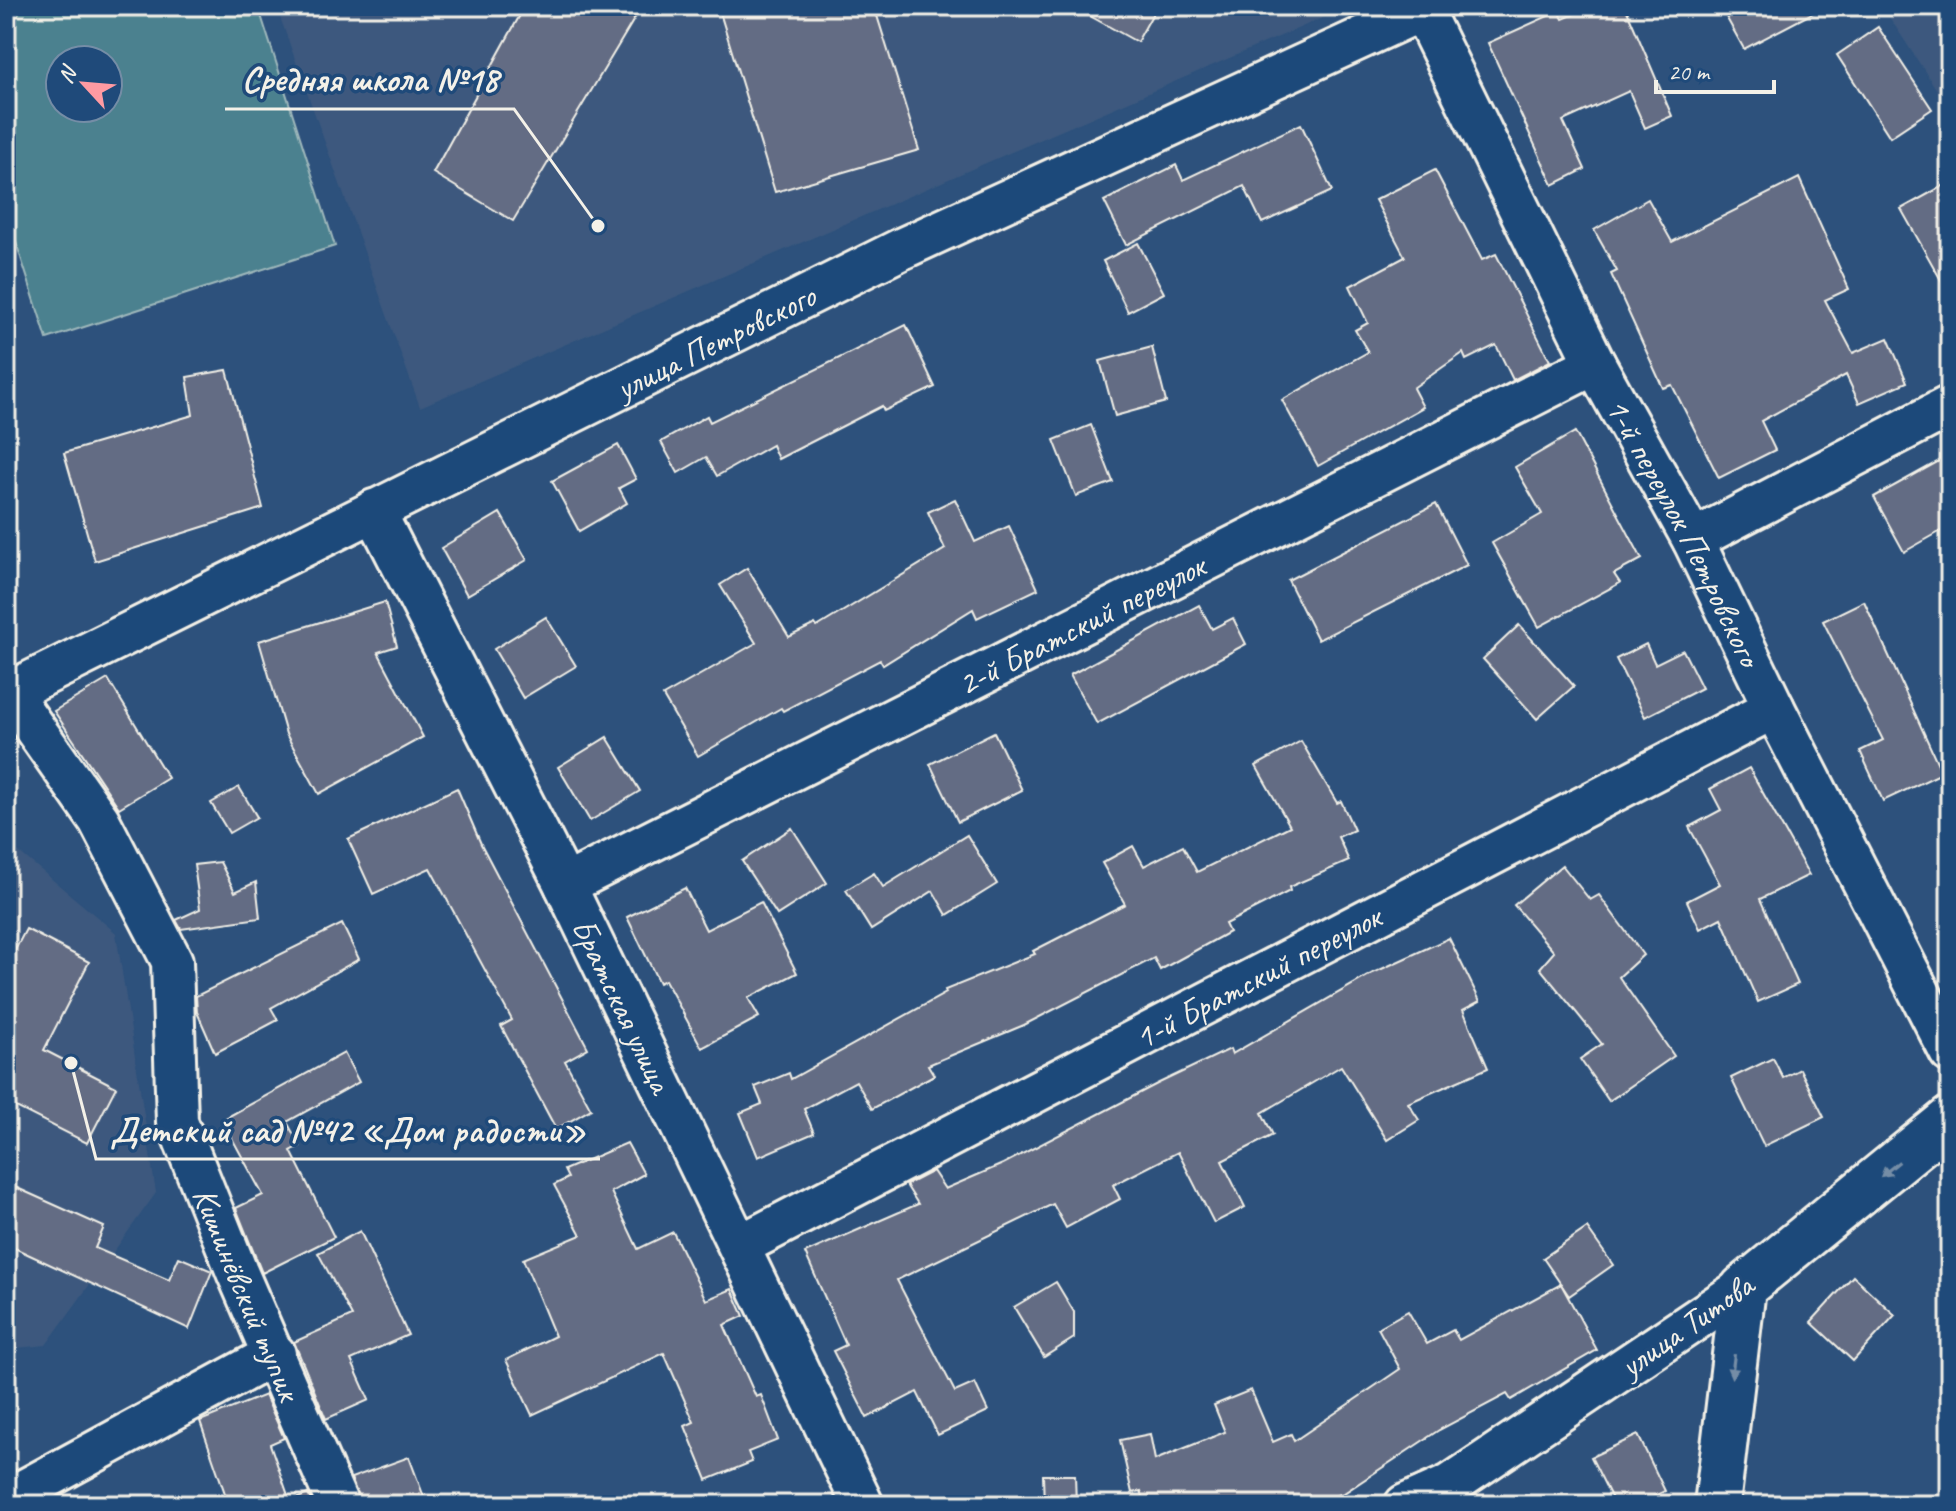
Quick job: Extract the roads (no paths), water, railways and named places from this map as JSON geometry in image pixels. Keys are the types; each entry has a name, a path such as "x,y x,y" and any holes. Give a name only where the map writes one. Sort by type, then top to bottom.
{"street":[{"name":"1-й переулок Петровского","path":"1426,8 1595,364 1693,540 1774,708 1950,1052"},
{"name":"улица Петровского","path":"8,693 901,249 1426,8"},
{"name":"2-й Братский переулок","path":"565,885 1595,364"},
{"path":"1693,540 1950,406"},
{"name":"Братская улица","path":"374,510 565,885 741,1245 863,1505"},
{"name":"Кишинёвский тупик","path":"8,693 99,820 172,961 177,1122 237,1272 338,1505"},
{"name":"1-й Братский переулок","path":"741,1245 1774,708"},
{"name":"улица Титова","path":"1405,1505 1450,1485 1743,1288 1950,1119"},
{"path":"1717,1505 1743,1288"},
{"path":"6,1500 275,1354"}],"place":[{"name":"Средняя школа №18","path":"598,226"},
{"name":"Детский сад №42 «Дом радости»","path":"71,1063"}]}
